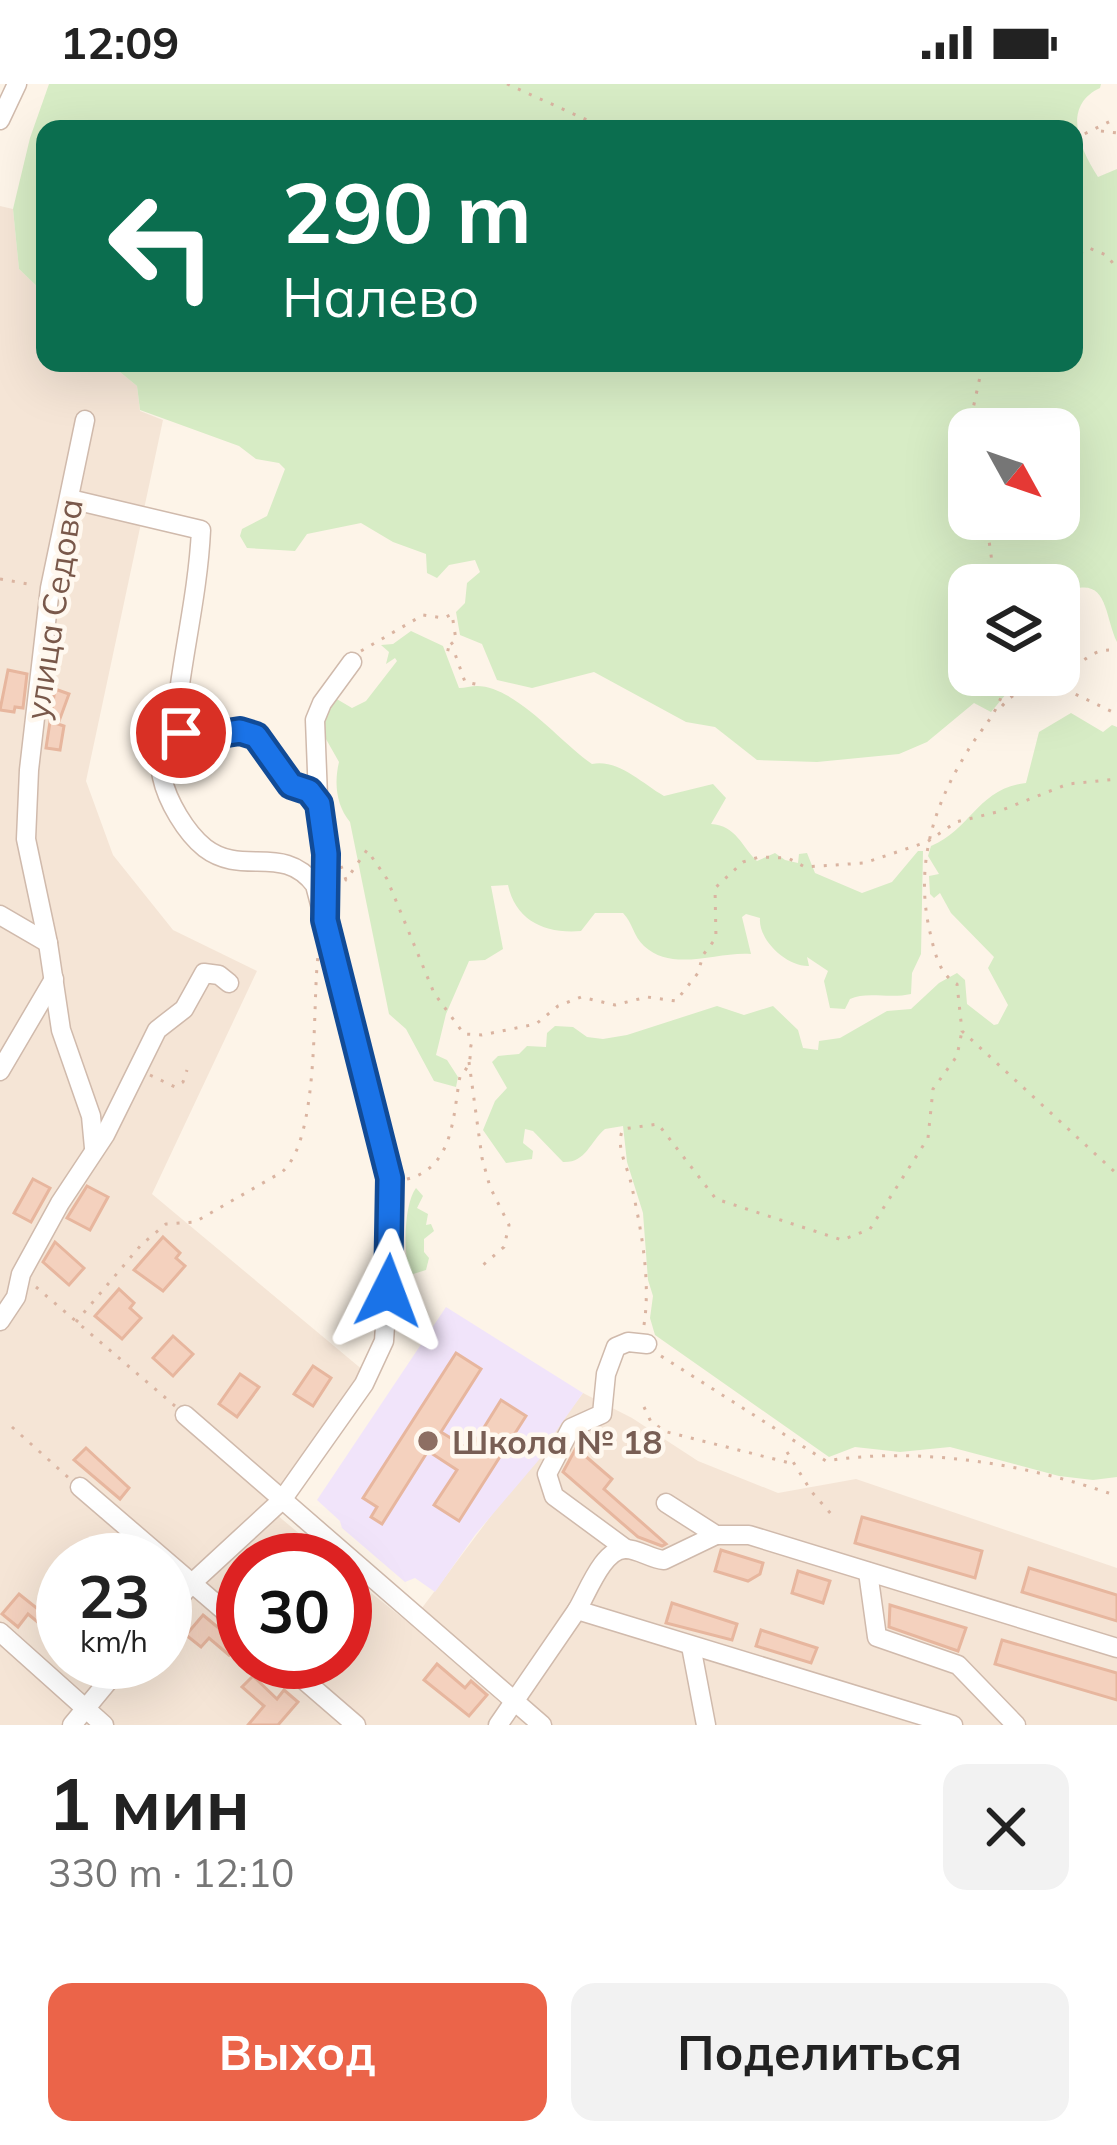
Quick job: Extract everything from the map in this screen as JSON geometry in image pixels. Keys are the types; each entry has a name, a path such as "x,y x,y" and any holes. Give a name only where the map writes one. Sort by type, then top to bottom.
{"street":[{"path":"0,120 17,84"},
{"name":"улица Седова","path":"85,420 50,588 28,770 26,839 49,943 61,1030 92,1116 94,1148"},
{"path":"70,499 200,530 175,728 161,774 192,835 211,852 230,859 296,866 316,888 389,1168 388,1291 383,1341 372,1372 282,1500 192,1583 216,1604"},
{"path":"325,920 326,854 315,716 352,662"},
{"path":"175,728 189,736 240,731 256,736 291,785 309,791 319,804"},
{"path":"0,915 49,943"},
{"path":"0,1322 16,1297 21,1274 105,1135 157,1030 184,1009 202,974 219,975 229,982"},
{"path":"0,1071 54,979"},
{"path":"646,1343 616,1347 606,1374 602,1414 573,1425 547,1474 554,1496 626,1549 664,1560 716,1535 749,1535 1117,1648"},
{"path":"185,1414 542,1725"},
{"path":"80,1487 134,1533"},
{"path":"666,1503 716,1535"},
{"path":"498,1725 610,1556 626,1549"},
{"path":"868,1572 877,1637 958,1666 1016,1725"},
{"path":"577,1610 953,1725"},
{"path":"0,1632 104,1725"},
{"path":"692,1646 706,1725"},
{"path":"72,1725 101,1689"},
{"path":"315,1689 356,1725"}],"path":[{"path":"507,84 587,120"},
{"path":"1083,135 1117,118"},
{"path":"1096,130 1117,133"},
{"path":"1083,251 1089,248 1106,255 1117,268"},
{"path":"972,408 980,372"},
{"path":"0,579 50,588"},
{"path":"352,662 361,650 423,616 451,614 457,634 454,645 445,649 454,651 464,681 480,685"},
{"path":"1080,662 1093,653 1117,651"},
{"path":"1001,707 1003,696"},
{"path":"1013,696 964,757 927,842 923,880 927,918 935,954 947,978 957,984 962,1030 957,1057 933,1089 928,1138 870,1229 842,1240 716,1199 660,1126 647,1123 623,1129 620,1143 632,1185 648,1299 642,1332 646,1343 690,1376 826,1461 848,1455 961,1459 1117,1496"},
{"path":"1079,696 1117,714"},
{"path":"333,868 337,871 344,866 346,880 367,850 387,879 434,993 457,1029 476,1036 536,1024 558,1006 580,997 615,1005 647,998 676,1001 716,938 715,888 743,862 775,857 806,867 854,865 927,842 954,823 1004,810 1068,784 1117,779"},
{"path":"76,1322 140,1246 166,1224 195,1222 293,1161 302,1137 310,1080 316,962 330,941"},
{"path":"962,1030 1117,1174"},
{"path":"476,1036 469,1045 482,1158 509,1226 506,1244 483,1265"},
{"path":"400,1181 429,1171 442,1159 459,1081 470,1062"},
{"path":"138,1068 176,1087 188,1070"},
{"path":"21,1274 185,1414"},
{"path":"644,1408 652,1423 667,1432 794,1464"},
{"path":"12,1427 80,1487"},
{"path":"787,1452 809,1489 832,1515"}],"shaded area":[{"path":"0,206 13,209 19,269 36,285 36,372 120,372 137,386 140,411 163,420 86,781 113,855 173,930 257,971 152,1194 364,1371 265,1505 299,1533 216,1533 216,1689 372,1689 372,1594 410,1624 583,1393 698,1461 778,1493 856,1479 1117,1568 1117,1725 0,1725"},
{"path":"446,1307 583,1393 554,1434 554,1442 475,1535 435,1592 415,1578 405,1582 372,1554 372,1533 348,1533 317,1500"}],"green space":[{"path":"49,84 1101,84 1081,106 1077,120 36,120"},
{"path":"36,121 36,285 19,269 13,209"},
{"path":"1083,149 1098,177 1117,169 1117,642 1102,598 1096,591 1080,589 1080,564 948,564 948,696 1004,696 991,712 974,703 927,742 899,754 817,762 757,760 715,727 686,722 594,672 532,688 497,680 482,644 460,635 456,612 465,603 467,583 480,572 475,560 449,565 437,578 427,573 426,554 361,523 307,534 295,551 247,548 240,536 242,529 267,516 285,469 279,463 256,459 239,446 140,410 137,386 120,372 1083,372"},
{"path":"411,631 443,646 459,688 492,688 506,695 592,764 621,768 664,796 713,784 726,798 711,824 733,833 757,861 775,853 798,863 799,854 807,853 815,873 862,893 892,882 923,851 921,954 912,973 911,994 856,997 845,1009 830,1008 824,981 828,971 807,957 809,966 783,957 764,935 760,918 746,914 742,917 751,954 682,960 644,946 623,913 595,913 581,931 556,930 525,916 508,885 491,886 503,949 485,960 469,961 446,1014 436,1055 447,1060 458,1077 456,1087 434,1081 406,1029 389,1014 350,822 337,794 339,762 322,732 326,701 335,698 352,708 366,701 397,661 386,664 389,652 381,645 393,644"},
{"path":"1071,713 1103,732 1117,727 1117,1477 1059,1476 950,1447 900,1452 855,1447 829,1457 655,1335 643,1213 627,1162 623,1126 605,1129 582,1156 563,1162 533,1131 525,1129 523,1143 533,1151 532,1159 506,1163 483,1130 495,1101 507,1088 492,1062 498,1056 519,1054 527,1046 546,1047 547,1033 555,1026 573,1027 587,1037 603,1039 717,1006 744,1015 773,1006 798,1030 803,1048 818,1050 819,1041 840,1038 887,1011 911,1009 957,973 965,980 967,1004 998,1024 1008,1005 988,968 994,957 951,913 940,893 934,898 930,894 929,876 939,874 928,856 931,846 956,830 985,801 1026,783 1039,732"},
{"path":"416,1188 423,1196 417,1208 428,1214 426,1225 431,1224 434,1231 424,1239 429,1258 426,1270 410,1275 406,1228"}],"building":[{"path":"8,670 27,674 23,708 15,707 14,712 0,710"},
{"path":"55,689 69,694 58,724 64,726 60,750 46,748"},
{"path":"33,1179 50,1188 31,1222 14,1213"},
{"path":"87,1186 108,1197 90,1230 67,1218"},
{"path":"163,1237 180,1253 176,1258 185,1266 163,1291 134,1270"},
{"path":"55,1242 84,1268 69,1285 43,1262"},
{"path":"119,1289 141,1318 122,1339 95,1316"},
{"path":"173,1336 193,1354 173,1376 153,1358"},
{"name":"Школа № 18","path":"456,1353 481,1369 441,1432 470,1450 501,1400 526,1416 459,1521 434,1505 457,1470 428,1451 382,1524 371,1517 377,1507 363,1498"},
{"path":"313,1366 331,1378 313,1406 294,1394"},
{"path":"240,1374 259,1387 237,1417 219,1404"},
{"path":"86,1448 129,1488 120,1499 74,1460"},
{"path":"576,1448 612,1479 604,1489 666,1544 638,1537 563,1472"},
{"path":"862,1517 982,1551 975,1578 855,1543"},
{"path":"721,1550 763,1563 760,1574 748,1581 715,1571"},
{"path":"1029,1568 1117,1595 1117,1621 1022,1592"},
{"path":"798,1571 830,1581 823,1603 792,1593"},
{"path":"19,1594 36,1608 36,1621 28,1614 18,1627 2,1614"},
{"path":"672,1603 737,1624 732,1640 666,1623"},
{"path":"890,1605 966,1628 958,1651 889,1627"},
{"path":"203,1615 216,1626 216,1644 209,1638 201,1647 192,1640 192,1628"},
{"path":"761,1630 817,1648 811,1663 756,1646"},
{"path":"1002,1640 1117,1673 1117,1700 995,1664"},
{"path":"437,1664 465,1688 471,1681 487,1695 469,1716 424,1680"},
{"path":"244,1689 267,1689 277,1699 284,1690 298,1702 278,1725 248,1725 264,1706"}],"place":[{"name":"Школа № 18","path":"428,1441"}],"route":[{"path":"181,733 201,737 240,731 256,736 291,785 309,791 319,804 326,854 325,920 390,1178 388,1291"}]}
